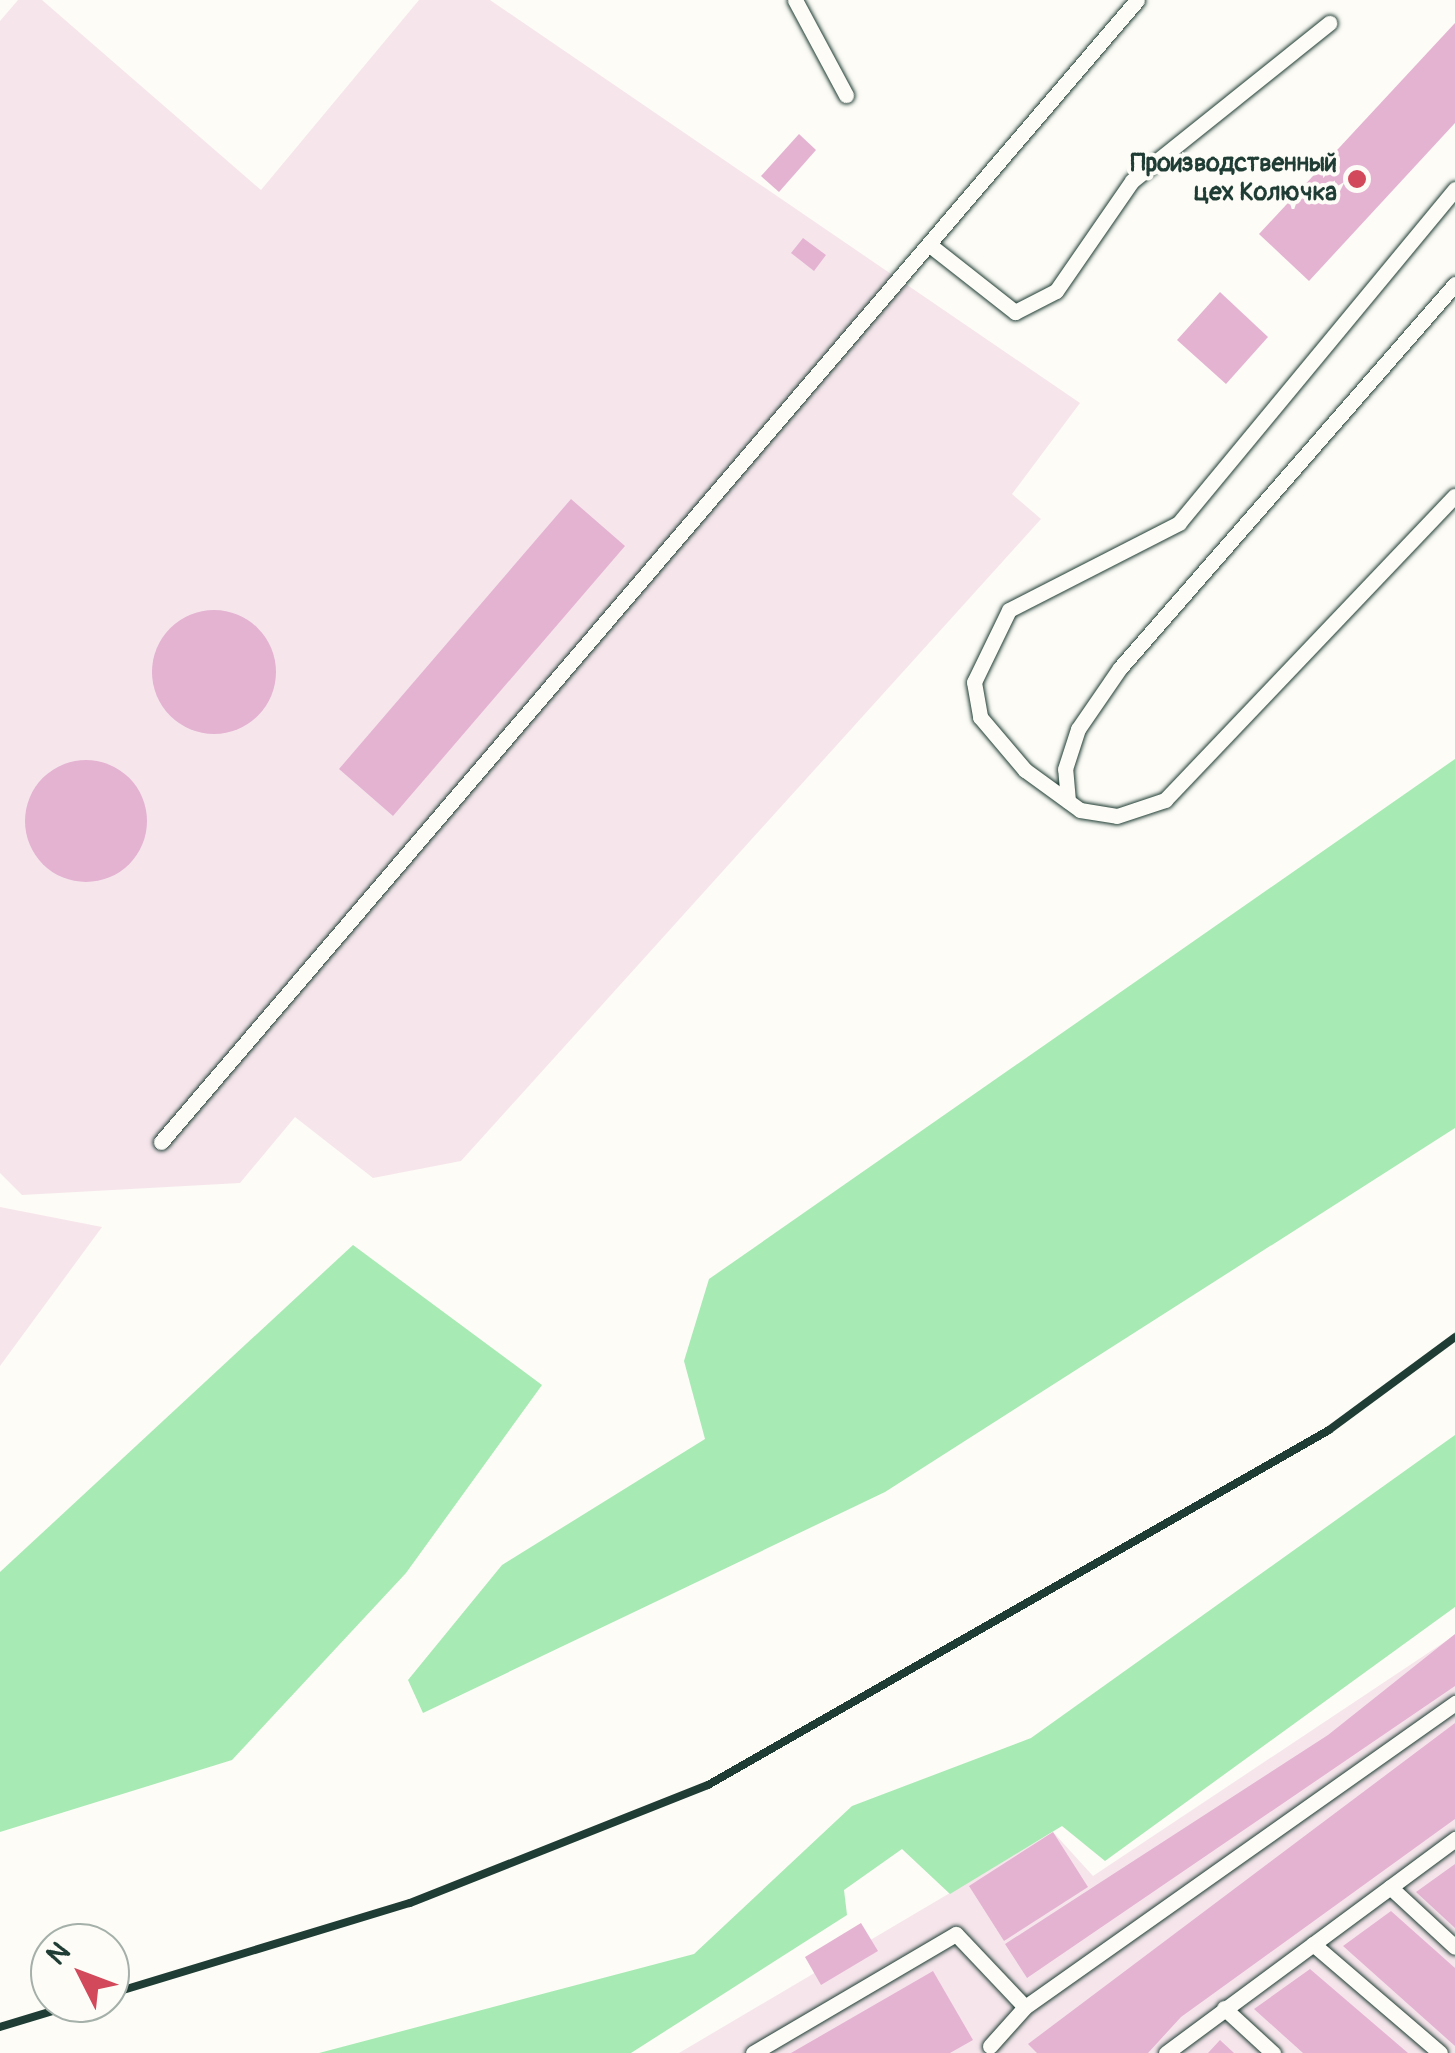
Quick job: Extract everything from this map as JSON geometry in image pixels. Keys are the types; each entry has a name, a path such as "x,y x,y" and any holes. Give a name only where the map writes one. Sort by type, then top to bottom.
{"lane":[{"path":"794,0 846,95"},
{"path":"162,1142 1137,0"},
{"path":"930,246 1014,312 1056,291 1132,181 1329,24"},
{"path":"1455,189 1180,523 1148,546 1038,591 1009,610 984,647 974,682 980,717 1025,770 1068,801 1117,816 1165,800 1455,496"},
{"path":"1068,801 1065,769 1078,729 1120,668 1455,284"},
{"path":"987,2051 1025,2006 1455,1703"},
{"path":"1166,2053 1455,1839"},
{"path":"1390,1887 1455,1948"},
{"path":"753,2053 956,1934 1025,2006"},
{"path":"1313,1944 1440,2053"},
{"path":"1224,2008 1273,2053"}],"shaded area":[{"path":"18,0 42,0 261,190 419,0 490,0 1080,403 1012,494 1041,519 461,1161 373,1178 295,1117 240,1183 22,1195 0,1173 0,21"},
{"path":"0,1207 102,1227 0,1366"},
{"path":"1455,1635 1455,2053 679,2053 1053,1832 1093,1876"}],"green space":[{"path":"1455,759 1455,1128 885,1492 423,1713 408,1680 502,1565 705,1439 684,1361 709,1279"},
{"path":"353,1245 542,1385 406,1573 232,1760 0,1832 0,1572"},
{"path":"1455,1435 1455,1607 1105,1861 1062,1826 950,1894 902,1849 844,1890 847,1915 631,2053 319,2053 694,1954 852,1806 1031,1738"}],"building":[{"name":"Производственный цех Колючка","path":"1455,23 1455,123 1309,281 1259,234"},
{"path":"799,134 816,150 779,192 761,176"},
{"path":"803,238 826,255 814,271 791,253"},
{"path":"1220,292 1268,337 1226,384 1177,340"},
{"path":"571,499 625,546 393,816 339,769"},
{"path":"214,610 238,615 258,628 271,648 276,672 271,696 258,716 238,729 214,734 190,729 170,716 157,696 152,672 157,648 170,628 190,615"},
{"path":"86,760 110,764 129,778 143,797 147,821 143,845 129,864 110,878 86,882 62,878 43,864 29,845 25,821 29,797 43,778 62,764"},
{"path":"1455,1634 1455,1686 1027,1978 1005,1944 1328,1735"},
{"path":"1455,1723 1455,1819 1181,2017 1148,2053 1037,2053 1028,2044"},
{"path":"1053,1832 1088,1887 1004,1941 969,1886"},
{"path":"1455,1864 1455,1928 1416,1892"},
{"path":"1391,1911 1455,1968 1455,2046 1343,1946"},
{"path":"861,1923 878,1951 821,1985 805,1957"},
{"path":"1310,1969 1408,2053 1303,2053 1254,2009"},
{"path":"933,1971 973,2040 950,2053 791,2053"},
{"path":"1220,2040 1234,2053 1208,2053"}],"railway":[{"path":"130,1988 410,1903 708,1785 1329,1430 1455,1337"},
{"path":"0,2027 30,2018"}],"place":[{"name":"Производственный цех Колючка","path":"1357,179"}]}
